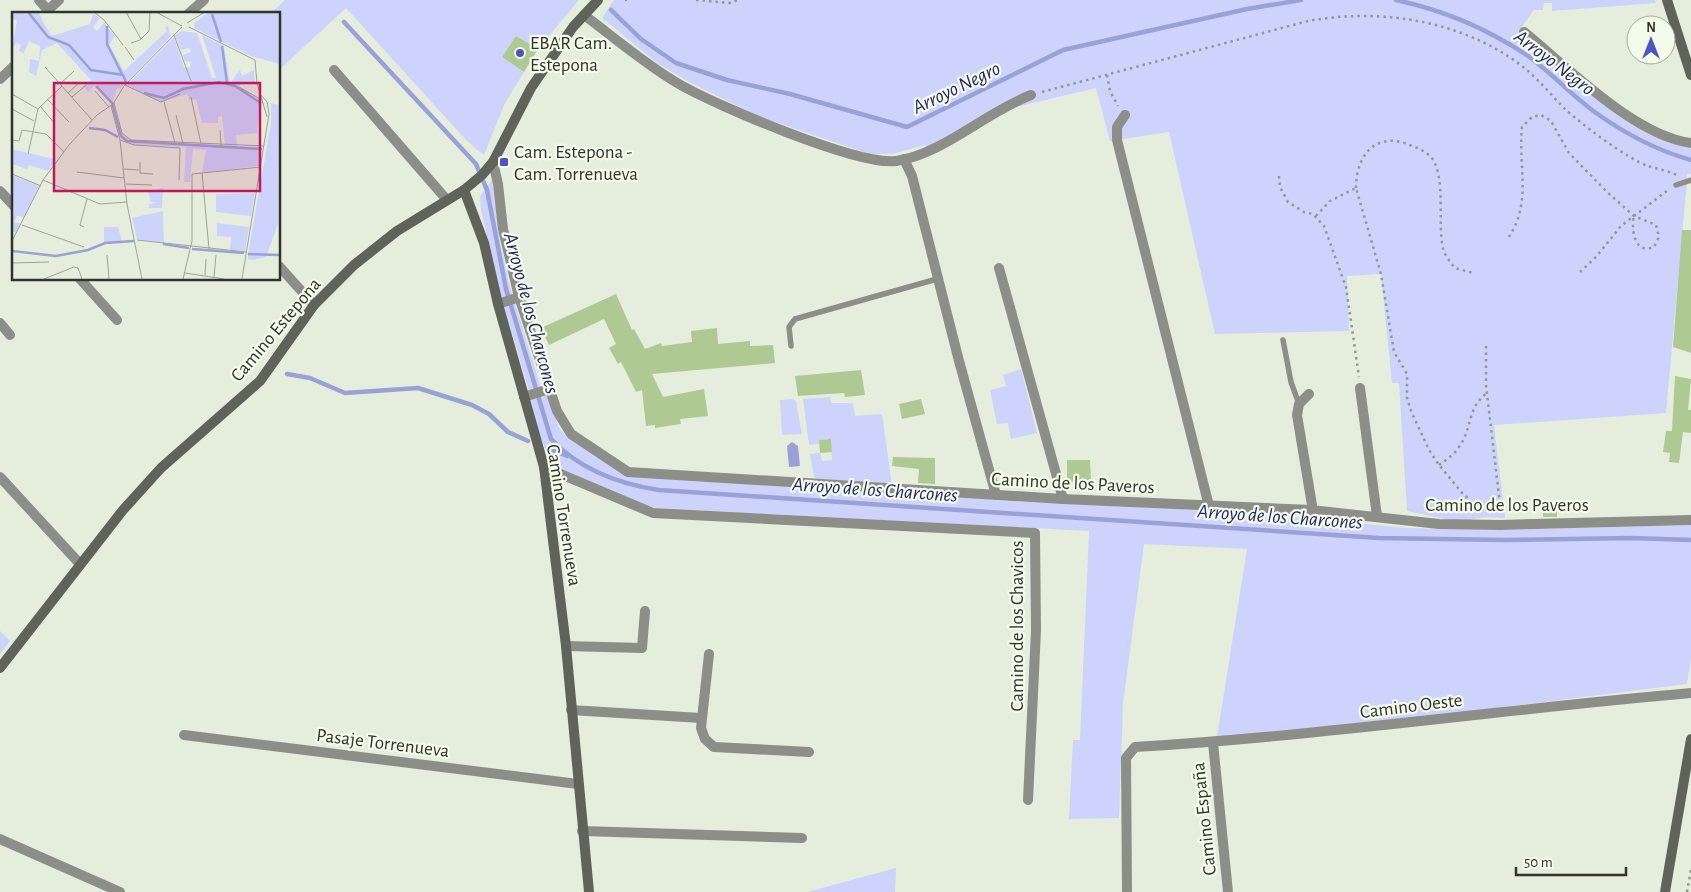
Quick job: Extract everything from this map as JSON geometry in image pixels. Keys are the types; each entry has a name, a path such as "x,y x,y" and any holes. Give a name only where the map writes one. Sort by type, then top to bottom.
{"main road":[{"name":"Camino Estepona","path":"0,668 74,558 162,468 260,381 314,305 354,265 397,230 476,181 491,164 531,88 573,27 598,0"},
{"path":"1668,0 1691,75"},
{"name":"Camino Torrenueva","path":"464,190 509,301 527,396 544,467 566,646 589,892"},
{"path":"1666,892 1691,739"}],"street":[{"path":"39,0 50,12 59,0"},
{"path":"190,12 204,0"},
{"path":"584,14 679,84 730,108 853,154 889,162 922,154 1002,108 1031,95"},
{"path":"1524,32 1601,96 1633,118 1657,132 1691,143"},
{"path":"0,79 12,68"},
{"path":"334,70 447,200"},
{"path":"1124,116 1117,127 1117,140 1209,506"},
{"path":"904,159 912,176 937,279 996,495"},
{"name":"Camino de los Paveros","path":"491,164 498,184 509,301 546,390 567,429 628,472 1063,499 1313,511 1377,516 1439,524 1498,525 1691,520"},
{"path":"0,191 12,204"},
{"path":"280,267 314,305"},
{"path":"999,268 1063,499"},
{"path":"81,280 118,320"},
{"path":"0,323 10,335"},
{"path":"1360,388 1377,516"},
{"path":"527,396 546,390"},
{"path":"1309,394 1299,404 1297,415 1313,511"},
{"name":"Camino de los Chavicos","path":"544,467 653,513 1035,533 1036,630 1028,800"},
{"path":"0,477 74,558"},
{"path":"566,646 642,648 645,611"},
{"path":"709,654 701,718 701,728 705,739 714,747 810,752"},
{"name":"Camino Oeste","path":"1127,892 1126,758 1135,747 1213,743 1375,728 1551,705 1691,693"},
{"path":"571,710 701,718"},
{"name":"Pasaje Torrenueva","path":"184,735 578,784"},
{"name":"Camino España","path":"1213,743 1228,892"},
{"path":"582,831 802,838"},
{"path":"0,839 120,892"}],"lane":[{"path":"1676,185 1689,181"},
{"path":"792,346 790,327 795,319 937,279"},
{"path":"1283,340 1291,382 1299,404"}],"path":[{"path":"696,0 730,3 738,0"},
{"path":"1031,95 1308,21 1353,14 1376,14 1402,18 1441,28 1495,49 1518,63 1543,85 1565,109 1600,136 1647,166 1671,172 1689,181"},
{"path":"1107,75 1113,97 1124,116"},
{"path":"1509,237 1522,209 1522,127 1532,117 1541,115 1551,121 1569,153 1634,216 1656,225 1659,237 1654,247 1642,247 1636,243 1631,228 1634,216"},
{"path":"1473,272 1455,268 1444,252 1440,220 1438,175 1436,165 1429,155 1407,143 1393,140 1384,141 1374,146 1363,156 1356,171 1356,188 1380,274 1394,352 1407,374 1407,398 1422,435 1439,465 1463,494 1498,525 1501,517 1487,394 1486,346"},
{"path":"1279,176 1280,186 1288,202 1304,212 1316,216 1324,226 1334,258 1342,273 1360,388"},
{"path":"1580,272 1596,257 1611,236 1634,216 1676,185"},
{"path":"1316,216 1330,201 1356,188"},
{"path":"1439,465 1460,446 1476,401 1487,394"},
{"path":"1687,892 1691,869"}],"shaded area":[{"path":"285,0 579,0 538,49 516,36 502,57 524,72 504,105 484,155 467,141 346,8 280,69 280,12 272,12"},
{"path":"614,0 1655,0 1656,3 1552,11 1552,3 1544,3 1543,10 1534,10 1517,34 1643,130 1691,149 1691,174 1687,174 1666,413 1494,425 1505,518 1485,517 1459,522 1407,511 1399,383 1392,383 1381,274 1347,276 1349,331 1215,334 1169,132 1110,141 1096,88 1016,107 929,155 925,145 893,154 869,154 758,116 689,82 657,63 602,18"},
{"path":"492,180 500,242 512,295 501,298 481,210 480,196"},
{"path":"515,303 541,388 529,391 504,306"},
{"path":"1021,369 1037,433 1011,439 1008,423 997,424 990,390 1006,386 1003,375"},
{"path":"548,393 559,428 567,437 622,474 636,477 1247,513 1408,528 1498,530 1691,525 1691,658 1687,684 1355,726 1217,737 1247,549 1144,544 1123,704 1119,818 1069,819 1073,740 1080,740 1089,531 656,508 584,480 558,467 551,461 541,438 530,399"},
{"path":"830,397 831,403 853,403 855,416 882,414 892,485 817,479 814,477 810,454 820,453 822,461 832,460 831,439 819,440 819,444 809,445 803,399"},
{"path":"792,399 796,401 802,434 782,435 780,400"},
{"path":"792,442 798,446 800,466 789,467 787,446"},
{"path":"0,631 10,641 0,654"},
{"path":"896,868 895,892 807,892"}],"building":[{"name":"EBAR Cam. Estepona","path":"516,36 538,49 524,72 502,57"},
{"path":"1682,230 1691,230 1691,353 1673,347"},
{"path":"616,294 632,330 634,329 645,349 661,343 662,346 692,342 691,331 717,328 718,344 750,341 750,346 773,345 775,363 652,374 663,397 704,389 708,416 680,419 681,424 655,428 655,425 646,426 642,390 636,392 621,362 618,364 609,348 616,344 604,319 549,345 541,328"},
{"path":"861,370 865,395 845,397 844,393 798,396 795,376"},
{"path":"1675,376 1691,379 1688,410 1691,410 1691,433 1683,432 1679,463 1669,462 1670,453 1663,452 1666,431 1672,431"},
{"path":"921,399 925,414 902,419 899,404"},
{"path":"831,439 832,452 820,453 819,440"},
{"path":"893,457 935,458 935,484 918,483 919,469 892,466"},
{"path":"1067,460 1090,460 1091,481 1067,482"},
{"path":"1543,505 1557,505 1557,517 1543,517"}],"waterway":[{"name":"Arroyo Negro","path":"611,10 641,39 676,63 727,80 790,94 907,127 1063,50 1247,9 1301,0"},
{"name":"Arroyo Negro","path":"1396,0 1448,15 1497,37 1528,56 1609,122 1655,147 1691,160"},
{"name":"Arroyo de los Charcones","path":"344,22 476,164 487,190 506,289 551,439 574,459 615,479 659,490 1379,538 1504,540 1631,538 1691,540"},
{"path":"287,374 310,378 345,393 418,388 472,405 489,414 508,432 528,441"},
{"name":"Arroyo de los Charcones","path":"552,450 567,456"}],"place":[{"name":"EBAR Cam. Estepona","path":"520,53"},
{"name":"Cam. Estepona - Cam. Torrenueva","path":"504,162"}]}
